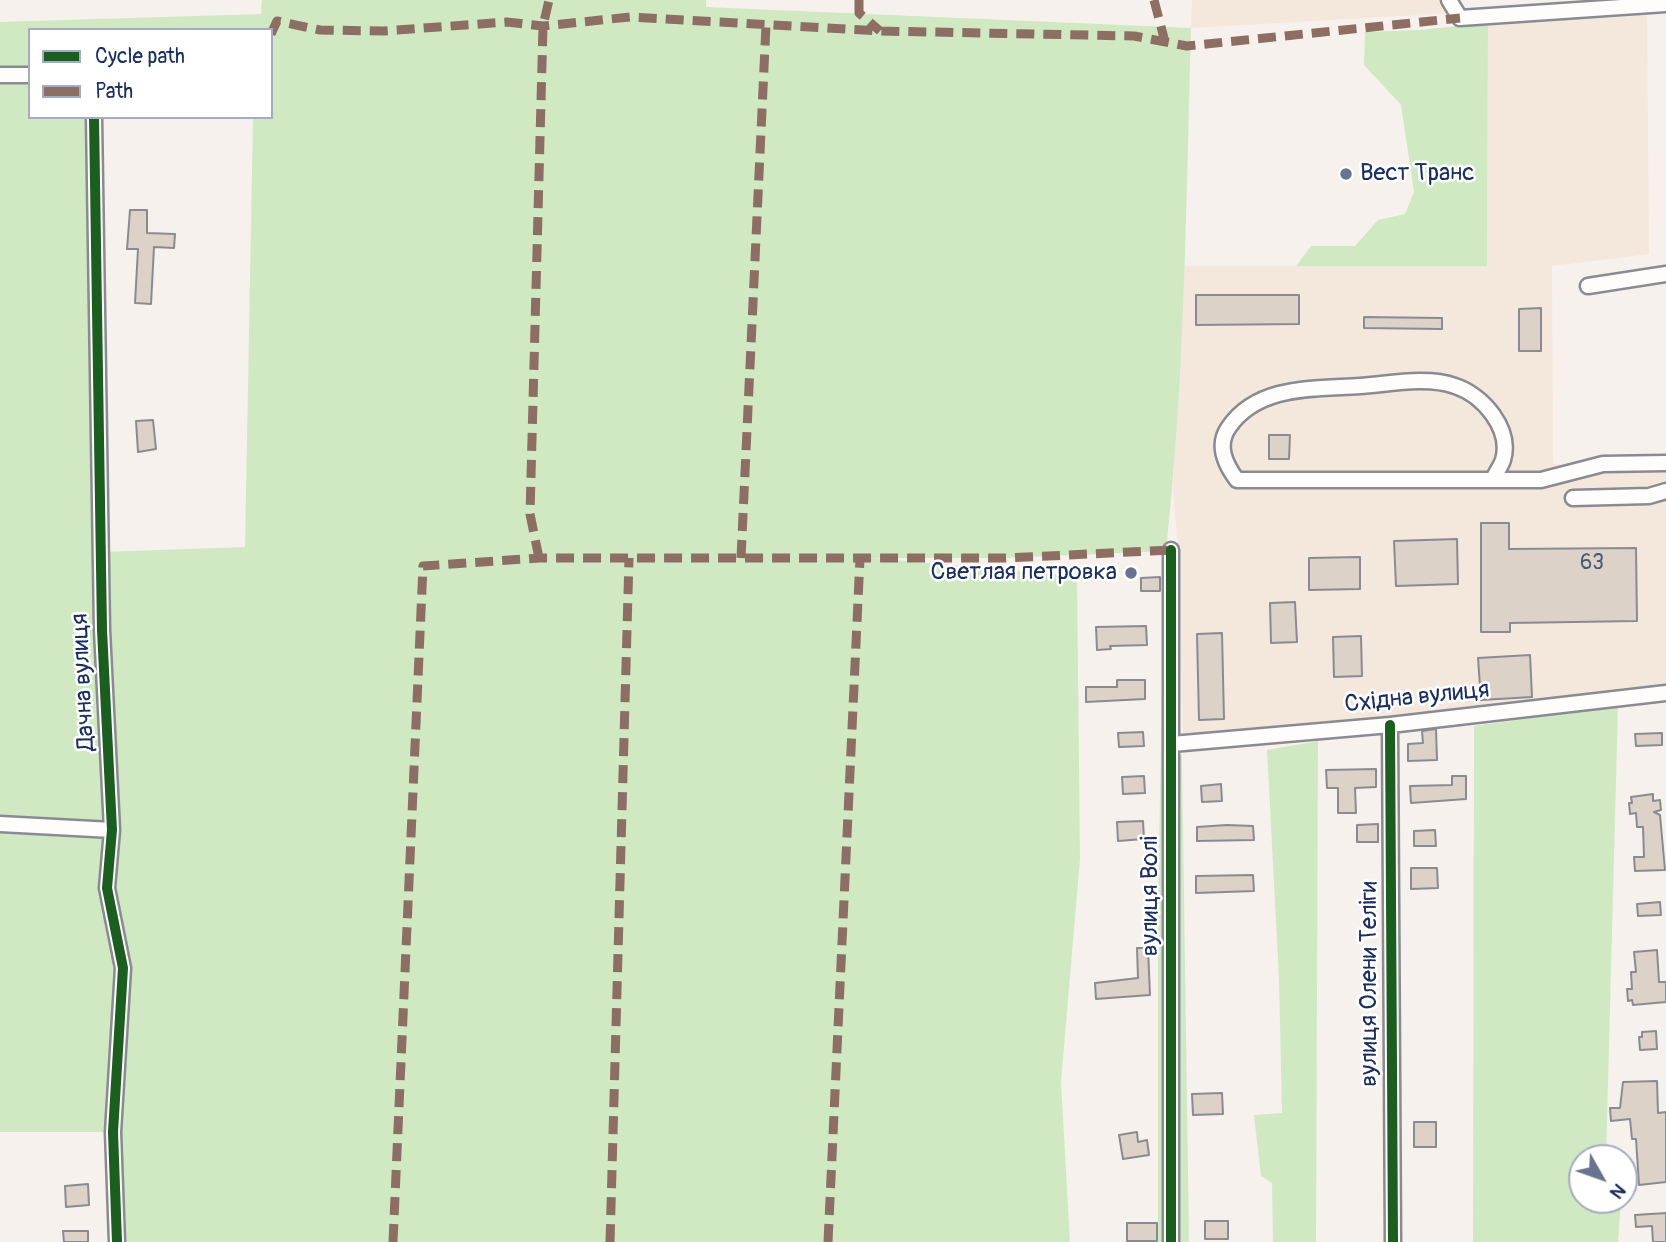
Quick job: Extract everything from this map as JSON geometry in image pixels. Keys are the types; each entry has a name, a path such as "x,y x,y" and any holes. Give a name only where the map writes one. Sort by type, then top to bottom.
{"street":[{"path":"1450,0 1460,18 1666,4"},
{"path":"0,75 28,75"},
{"name":"Дачна вулиця","path":"94,119 102,630 112,830 107,888 123,968 113,1132 117,1242"},
{"path":"1588,286 1666,274"},
{"path":"1493,479 1503,458 1504,435 1493,415 1479,400 1456,386 1428,382 1297,389 1267,397 1239,412 1225,432 1221,450 1237,480 1541,480 1603,464 1666,463"},
{"path":"1573,498 1649,496 1666,491"},
{"name":"вулиця Волі","path":"1171,551 1171,1242"},
{"name":"Східна вулиця","path":"1172,744 1390,725 1666,693"},
{"name":"вулиця Олени Теліги","path":"1390,725 1393,1242"},
{"path":"0,824 112,830"}],"shaded area":[{"path":"1192,0 1462,0 1452,13 1191,28"},
{"path":"1647,15 1649,254 1552,266 1553,464 1666,470 1666,683 1404,719 1183,739 1178,550 1173,488 1184,266 1487,266 1488,23"}],"green space":[{"path":"262,0 706,0 706,7 1191,28 1181,355 1166,551 1006,558 872,558 1077,576 1080,859 1061,1082 1070,1242 117,1242 113,1132 0,1132 0,22 261,14","holes":["28,28 273,28 273,119 253,119 245,547 101,552 94,119 28,119"]},
{"path":"1488,23 1487,266 1296,266 1311,246 1355,246 1378,220 1405,214 1414,192 1401,105 1364,65 1365,32"},
{"path":"1164,573 1168,574 1167,1242 1158,1242 1158,903"},
{"path":"1618,706 1606,1144 1568,1144 1568,1214 1620,1214 1618,1242 1473,1242 1474,726"},
{"path":"1318,741 1316,1242 1273,1242 1272,1183 1261,1176 1254,1115 1282,1113 1279,979 1267,750"},
{"path":"1182,755 1189,1242 1180,1242 1178,756"}],"building":[{"path":"130,210 147,210 147,233 175,234 174,248 154,247 151,304 135,303 138,249 127,249"},
{"path":"1196,295 1299,295 1299,324 1196,325"},
{"path":"1541,308 1541,351 1519,351 1519,309"},
{"path":"1364,317 1442,318 1442,329 1364,328"},
{"path":"153,420 156,449 138,452 136,421"},
{"path":"1269,435 1290,435 1289,459 1269,459"},
{"path":"1481,523 1509,523 1509,549 1636,548 1637,621 1510,623 1510,632 1481,632"},
{"path":"1457,539 1458,584 1396,586 1394,541"},
{"path":"1360,557 1360,589 1309,590 1309,558"},
{"path":"1160,577 1160,591 1141,591 1141,578"},
{"path":"1295,602 1297,642 1271,643 1270,603"},
{"path":"1146,626 1147,645 1110,646 1111,649 1097,650 1096,627"},
{"path":"1222,633 1224,719 1199,720 1197,634"},
{"path":"1361,636 1362,676 1334,677 1333,637"},
{"path":"1530,655 1532,697 1481,700 1478,658"},
{"path":"1117,680 1145,680 1145,699 1086,702 1086,687 1117,687"},
{"path":"1436,729 1437,760 1408,761 1408,744 1423,743 1422,731"},
{"path":"1143,732 1144,746 1119,747 1118,733"},
{"path":"1662,733 1662,745 1636,746 1635,734"},
{"path":"1376,769 1376,787 1355,788 1356,813 1338,813 1338,788 1327,788 1326,770"},
{"path":"1144,776 1145,793 1123,794 1122,777"},
{"path":"1452,776 1466,776 1466,799 1411,803 1410,786 1452,785"},
{"path":"1221,784 1222,801 1202,802 1201,786"},
{"path":"1653,794 1653,801 1660,800 1661,810 1654,812 1660,815 1665,870 1635,871 1634,857 1644,857 1643,827 1637,827 1636,813 1630,814 1629,803 1632,803 1631,797"},
{"path":"1143,821 1144,839 1118,841 1117,822"},
{"path":"1378,824 1378,842 1357,842 1357,825"},
{"path":"1253,826 1254,840 1197,841 1197,827"},
{"path":"1435,830 1436,846 1414,846 1414,831"},
{"path":"1411,868 1437,868 1438,888 1411,889"},
{"path":"1253,875 1254,891 1196,893 1196,876"},
{"path":"1660,902 1661,915 1638,916 1637,904"},
{"path":"1137,948 1148,948 1150,995 1096,999 1095,983 1138,978"},
{"path":"1657,950 1659,982 1666,982 1666,1002 1633,1005 1632,1000 1628,1001 1627,989 1632,989 1631,972 1636,972 1634,952"},
{"path":"1656,1031 1657,1049 1640,1050 1639,1037 1642,1037 1642,1032"},
{"path":"1657,1081 1658,1113 1666,1112 1666,1182 1639,1185 1638,1144 1636,1139 1632,1139 1630,1119 1611,1121 1610,1108 1620,1108 1623,1082"},
{"path":"1222,1093 1223,1114 1193,1115 1192,1094"},
{"path":"1414,1122 1436,1122 1436,1147 1414,1147"},
{"path":"1137,1132 1138,1142 1147,1140 1149,1155 1123,1159 1119,1135"},
{"path":"88,1184 89,1205 66,1207 65,1186"},
{"path":"1666,1213 1666,1242 1653,1242 1652,1226 1636,1227 1635,1215"},
{"path":"1205,1221 1228,1221 1228,1239 1205,1239"},
{"path":"1127,1223 1157,1223 1157,1241 1127,1241"},
{"path":"63,1231 88,1231 88,1242 64,1242"}],"marked path":[{"path":"539,558 530,514 543,26 549,0"},
{"path":"859,0 859,13 880,31"},
{"path":"1154,0 1165,42"},
{"path":"273,30 277,21 320,30 384,31 507,22 543,26 630,17 880,31 1134,36 1187,46 1460,18"},
{"path":"741,558 766,25"},
{"path":"393,1242 423,566 539,558 1006,558 1171,550"},
{"path":"610,1242 629,558"},
{"path":"828,1242 860,558"}],"cycle path":[{"path":"94,119 102,630 112,830 107,888 123,968 113,1132 117,1242"},
{"path":"1171,550 1171,1242"},
{"path":"1390,725 1393,1242"}],"place":[{"name":"Вест Транс","path":"1346,174"},
{"name":"Светлая петровка","path":"1131,573"}]}
